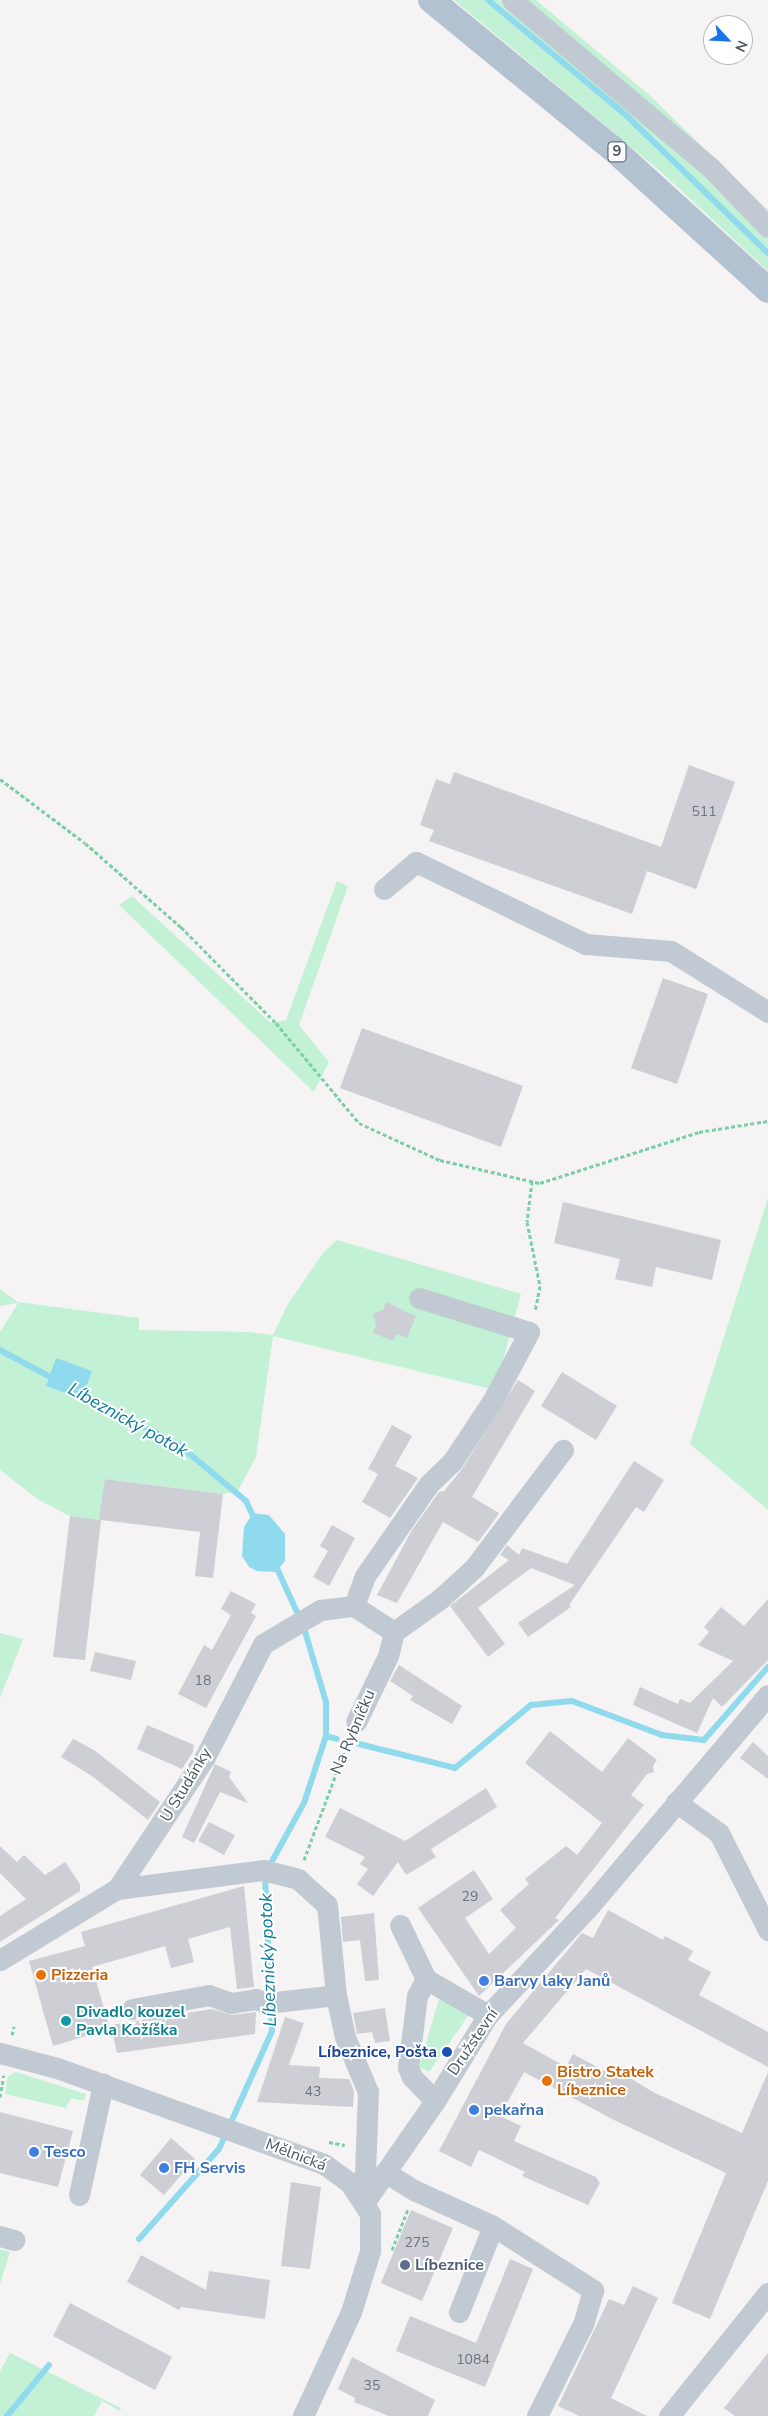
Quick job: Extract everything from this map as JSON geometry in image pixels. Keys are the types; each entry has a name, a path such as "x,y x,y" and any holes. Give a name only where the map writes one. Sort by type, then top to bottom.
{"main road":[{"path":"421,0 459,22"},
{"name":"9","path":"431,0 612,148 768,290"}],"street":[{"path":"512,0 712,168 768,227"},
{"path":"384,889 416,862 586,944 671,951 768,1012"},
{"path":"419,1298 521,1329 494,1400 452,1462 429,1484 365,1576 354,1606 394,1632 440,1599 474,1568 562,1450"},
{"name":"U Studánky","path":"0,1960 117,1889 205,1757 263,1644 320,1610 354,1606"},
{"name":"Na Rybníčku","path":"356,1722 388,1656 394,1632"},
{"name":"Družstevní","path":"364,2203 435,2101 488,2015 587,1909 768,1695"},
{"path":"676,1802 719,1833 768,1930"},
{"path":"117,1889 263,1870 298,1879 327,1905 336,1995 345,2037 368,2092 364,2203"},
{"path":"400,1925 426,1978 488,2015"},
{"path":"426,1978 417,1996 408,2066 412,2077 435,2101"},
{"path":"132,2008 209,1995 231,2003 256,1999 272,2003 336,1995"},
{"name":"Mělnická","path":"3,2061 103,2084 254,2139 330,2168 342,2175 364,2203 370,2214 372,2233 365,2276 303,2416"},
{"path":"79,2195 103,2084"},
{"path":"385,2172 416,2191 494,2226 593,2290 583,2324 538,2416"},
{"path":"459,2312 494,2226"},
{"path":"669,2416 768,2293"}],"path":[{"path":"0,779 85,844 181,927 276,1023 359,1123 440,1160 540,1183 699,1132 768,1121"},
{"path":"521,1329 540,1286 527,1222 532,1181"},
{"name":"Na Rybníčku","path":"298,1879 356,1722"},
{"path":"0,2097 3,2061"}],"green space":[{"path":"454,0 536,0 647,93 768,210 768,271 660,171"},
{"path":"337,881 348,886 299,1025 329,1062 314,1092 119,905 132,896 271,1023 286,1020"},
{"path":"768,1198 768,1510 690,1444"},
{"path":"337,1240 521,1294 495,1390 273,1336 256,1457 238,1491 223,1494 106,1479 99,1520 70,1516 39,1500 0,1470 0,1332 18,1303 0,1306 0,1289 18,1302 139,1318 139,1330 249,1332 273,1335 288,1304 323,1253"},
{"path":"0,1633 23,1639 0,1698"},
{"path":"439,1999 470,2013 429,2072 419,2067"},
{"path":"16,2072 86,2094 84,2101 71,2098 66,2108 5,2094 8,2076"},
{"path":"0,2249 10,2252 0,2284"},
{"path":"10,2353 121,2408 120,2411 102,2401 94,2416 0,2416 0,2371"}],"water":[{"path":"56,1358 92,1371 82,1399 46,1386"},
{"path":"253,1513 269,1515 285,1534 285,1561 276,1572 257,1571 249,1567 242,1556 244,1527"}],"building":[{"path":"689,765 735,782 696,889 647,871 632,914 429,841 434,830 420,825 436,779 450,784 454,772 661,847"},
{"path":"663,978 708,994 677,1084 631,1068"},
{"path":"362,1028 523,1086 501,1147 340,1088"},
{"path":"563,1202 721,1240 712,1280 656,1267 652,1287 615,1279 620,1259 554,1243"},
{"path":"386,1302 416,1316 407,1338 397,1334 393,1341 373,1333 376,1326 373,1314 383,1310"},
{"path":"562,1372 617,1406 596,1440 541,1406"},
{"path":"518,1380 535,1391 472,1497 499,1513 496,1518 478,1542 443,1522 397,1603 377,1595 412,1530 439,1492 444,1491 462,1469"},
{"path":"392,1425 412,1436 395,1466 418,1478 390,1518 362,1502 378,1474 368,1469"},
{"path":"634,1461 664,1480 644,1512 636,1507 569,1605 571,1607 528,1637 518,1623 575,1585 531,1568 478,1608 505,1644 488,1657 450,1606 509,1560 500,1555 507,1545 519,1555 522,1548 567,1564"},
{"path":"105,1479 223,1494 213,1578 195,1576 200,1532 101,1520 85,1660 53,1657 70,1516 99,1520"},
{"path":"332,1525 355,1538 329,1586 313,1577 328,1551 320,1546"},
{"path":"231,1591 256,1604 251,1613 256,1616 206,1708 178,1694 204,1645 212,1650 231,1615 221,1609"},
{"path":"768,1599 768,1660 722,1707 713,1698 697,1733 633,1705 640,1687 678,1704 680,1699 690,1703 733,1661 698,1645 709,1632 704,1627 721,1607 744,1626"},
{"path":"95,1652 136,1661 131,1680 90,1671"},
{"path":"399,1665 462,1706 452,1724 410,1700 413,1696 390,1681"},
{"path":"147,1725 194,1745 193,1752 182,1769 137,1749"},
{"path":"550,1731 602,1772 628,1738 657,1760 653,1766 654,1772 647,1774 631,1795 644,1805 555,1918 559,1920 479,1996 418,1908 474,1870 493,1899 465,1918 489,1954 516,1928 500,1910 529,1884 525,1879 566,1846 577,1855 602,1823 525,1763"},
{"path":"73,1739 94,1750 160,1802 148,1820 92,1776 61,1757"},
{"path":"753,1742 768,1756 768,1779 740,1758"},
{"path":"215,1764 231,1772 229,1777 248,1803 220,1792 194,1843 182,1837"},
{"path":"486,1788 497,1807 431,1849 436,1857 406,1875 398,1862 373,1896 357,1884 368,1869 360,1864 365,1857 325,1837 340,1808 405,1841"},
{"path":"209,1822 235,1835 224,1855 198,1841"},
{"path":"0,1846 17,1862 24,1855 45,1875 65,1862 80,1884 80,1891 0,1942 0,1916 26,1899 0,1873"},
{"path":"244,1886 254,1987 237,1989 230,1927 188,1939 194,1962 171,1968 165,1946 92,1967 110,2029 53,2046 29,1961 85,1946 81,1932"},
{"path":"608,1910 663,1940 665,1936 693,1951 688,1960 711,1972 699,1995 768,2032 768,2067 586,1969 523,2043 566,2067 573,2054 608,2073 610,2069 617,2070 653,2092 742,2133 768,2072 768,2181 710,2319 672,2303 726,2173 614,2120 524,2072 500,2116 521,2126 514,2141 596,2177 600,2183 588,2205 522,2176 525,2172 479,2150 471,2167 439,2151 506,2024 582,1933 593,1938"},
{"path":"374,1913 379,1980 365,1981 360,1940 343,1942 341,1917"},
{"path":"385,2008 390,2041 375,2043 372,2032 357,2034 353,2013"},
{"path":"212,2009 232,2015 256,2012 255,2034 117,2053 111,2025"},
{"path":"285,2017 304,2023 289,2065 320,2067 319,2078 349,2079 354,2091 353,2107 257,2102"},
{"name":"Tesco","path":"0,2112 73,2131 58,2187 0,2173"},
{"path":"171,2138 195,2159 164,2195 140,2175"},
{"path":"291,2182 321,2187 310,2269 281,2266"},
{"path":"411,2210 453,2228 422,2301 381,2283"},
{"path":"141,2255 206,2290 209,2271 270,2280 265,2319 181,2307 179,2310 127,2282"},
{"path":"510,2259 533,2269 485,2387 396,2351 410,2316 476,2343"},
{"path":"633,2286 658,2298 611,2398 647,2416 579,2416 558,2406 609,2299 624,2305"},
{"path":"70,2303 172,2357 155,2390 53,2336"},
{"path":"768,2353 768,2416 735,2416 724,2408"},
{"path":"352,2357 435,2400 428,2416 389,2416 354,2402 355,2398 338,2389"}],"waterway":[{"path":"488,0 627,116 768,253"},
{"name":"Líbeznický potok","path":"0,1350 56,1380"},
{"name":"Líbeznický potok","path":"76,1391 179,1445 246,1501 255,1520"},
{"name":"Líbeznický potok","path":"275,1564 297,1612"},
{"name":"Líbeznický potok","path":"271,1863 304,1803 326,1736 326,1702 304,1628"},
{"path":"359,1744 455,1768 531,1705 572,1701 662,1735 704,1740 768,1667"},
{"path":"326,1736 337,1739"},
{"name":"Líbeznický potok","path":"139,2239 219,2149 272,2031 265,1879"},
{"name":"Líbeznický potok","path":"7,2416 49,2365"}],"place":[{"name":"Pizzeria","path":"41,1975"},
{"name":"Barvy laky Janů","path":"484,1981"},
{"name":"Divadlo kouzel Pavla Kožíška","path":"66,2021"},
{"name":"Líbeznice, Pošta","path":"447,2052"},
{"name":"Bistro Statek Líbeznice","path":"547,2081"},
{"name":"pekařna","path":"474,2110"},
{"name":"Tesco","path":"34,2152"},
{"name":"FH Servis","path":"164,2168"},
{"name":"Líbeznice","path":"405,2265"}]}
